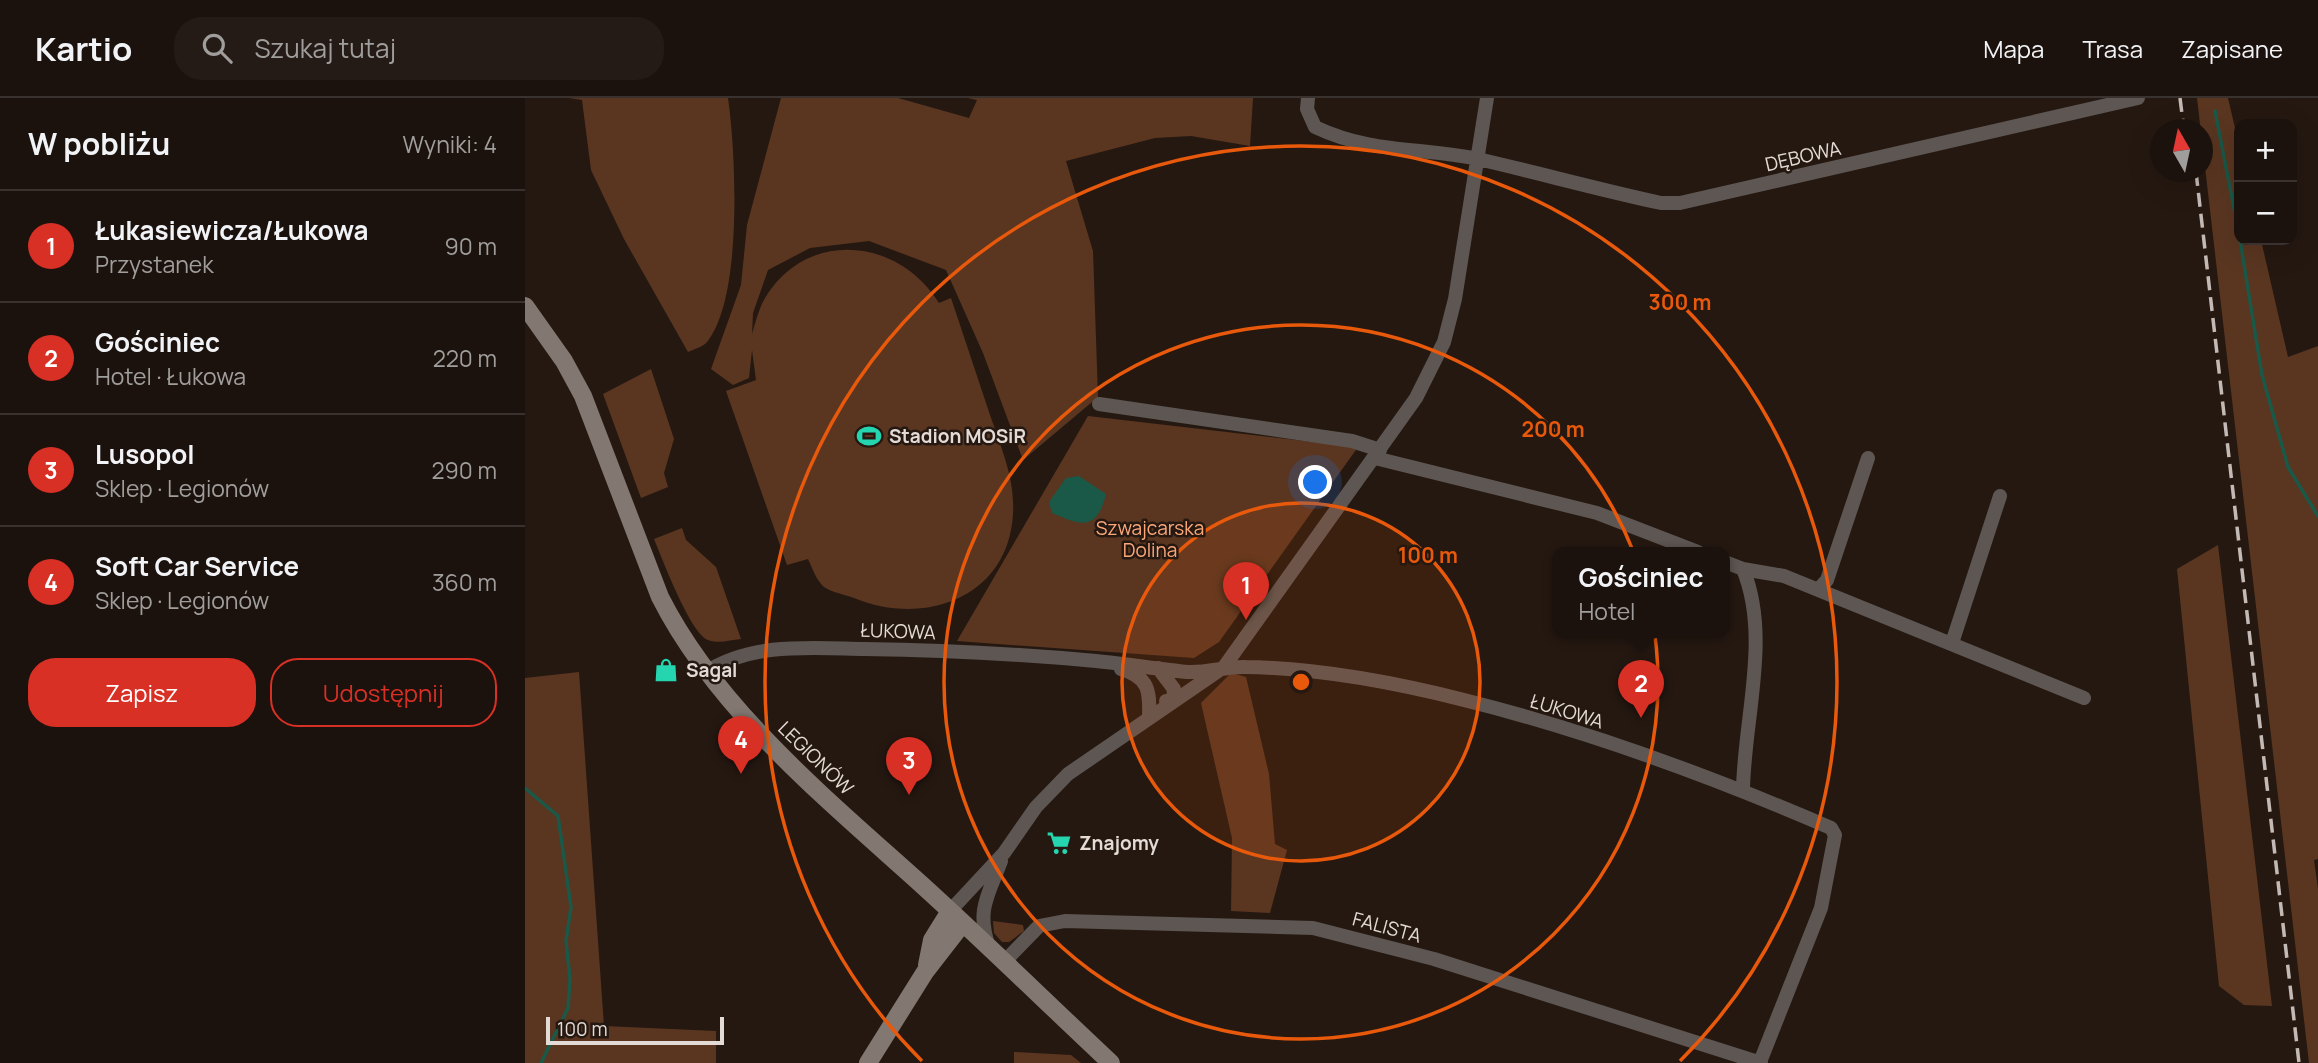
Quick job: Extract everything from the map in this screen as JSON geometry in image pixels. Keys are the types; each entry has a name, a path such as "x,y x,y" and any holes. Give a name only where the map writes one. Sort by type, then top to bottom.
{"street":[{"name":"DĘBOWA","path":"1308,98 1307,108 1315,127 1332,135 1383,149 1476,159 1651,201 1680,203 2139,98"},
{"path":"868,1063 956,917 1053,788 1087,758 1224,667 1416,398 1444,342 1455,299 1487,98"},
{"name":"LEGIONÓW","path":"525,306 564,361 583,396 660,597 706,672 770,742 1111,1063"},
{"path":"1099,404 1352,441 1378,454 1597,513 1685,547"},
{"path":"1819,589 1827,580 1868,458"},
{"path":"1952,643 2000,496"},
{"path":"1730,564 1743,569 1764,570 1819,589 2084,698"},
{"path":"1743,569 1752,592 1754,625 1743,790"},
{"name":"ŁUKOWA","path":"706,672 740,657 803,648 898,649 1093,661 1199,672 1224,667 1249,667 1384,682 1466,700 1602,741 1743,790 1831,828 1835,835 1821,908 1760,1063"},
{"name":"ŁUKOWA","path":"1093,661 1134,673 1160,698 1173,701"},
{"path":"1159,668 1174,689 1173,701"},
{"path":"1149,717 1151,690"},
{"path":"990,949 981,926 983,909 1004,853"},
{"path":"956,917 983,909"},
{"name":"FALISTA","path":"1004,962 1039,926 1065,921 1313,928 1434,959 1760,1063"}],"green space":[{"path":"569,98 728,98 734,188 732,260 719,321 701,347 688,352 624,239 591,170 582,100"},
{"path":"781,98 898,98 969,118 977,100 968,98 1253,98 1250,146 1191,136 1155,138 1066,161 1093,251 1098,397 1023,460 983,353 946,270 869,241 810,248 768,270 753,313 752,334 759,311 771,289 790,270 811,257 834,251 858,250 881,256 903,266 923,282 939,303 951,298 1006,463 1012,488 1013,513 1008,542 996,566 979,585 958,598 934,606 908,609 881,606 824,587 808,559 787,565 726,391 756,380 752,350 749,378 733,385 711,369 741,285 747,225"},
{"path":"2197,98 2228,98 2234,124 2234,245 2262,245 2288,357 2318,346 2318,859 2314,860 2318,889 2318,1063 2309,1063 2207,182 2213,182 2213,119 2199,119"},
{"path":"651,369 674,439 664,473 668,487 641,498 603,394"},
{"name":"Szwajcarska Dolina","path":"1088,416 1358,447 1219,642 1194,658 957,641"},
{"path":"682,528 686,540 716,567 741,639 720,642 708,640 693,624 685,610 654,539"},
{"path":"2218,545 2272,1006 2244,1005 2219,986 2177,569"},
{"path":"579,672 604,1026 716,1031 716,1063 525,1063 525,678"},
{"path":"1231,673 1246,677 1269,774 1275,844 1287,850 1270,913 1231,911 1232,838 1201,703"},
{"path":"993,921 1023,925 1024,931 1009,942 1002,942 994,933"},
{"path":"1014,1052 1071,1055 1081,1063 1014,1063"}],"water":[{"path":"1079,476 1106,494 1098,514 1087,522 1072,521 1052,513 1049,502 1066,478"}],"waterway":[{"path":"2215,111 2234,208"},
{"path":"2241,245 2262,375 2288,467 2318,516"},
{"path":"525,788 558,816 571,907 566,941 570,979 568,1008 541,1063"}],"railway":[{"path":"2180,98 2183,119"},
{"path":"2197,182 2299,1063"}],"place":[{"name":"Stadion MOSiR","path":"869,436"},
{"name":"Łukasiewicza/Łukowa","path":"1246,620"},
{"name":"Sagal","path":"666,670"},
{"name":"Gościniec","path":"1641,718"},
{"name":"Soft Car Service","path":"741,774"},
{"name":"Lusopol","path":"909,795"},
{"name":"Znajomy","path":"1059,843"}]}
